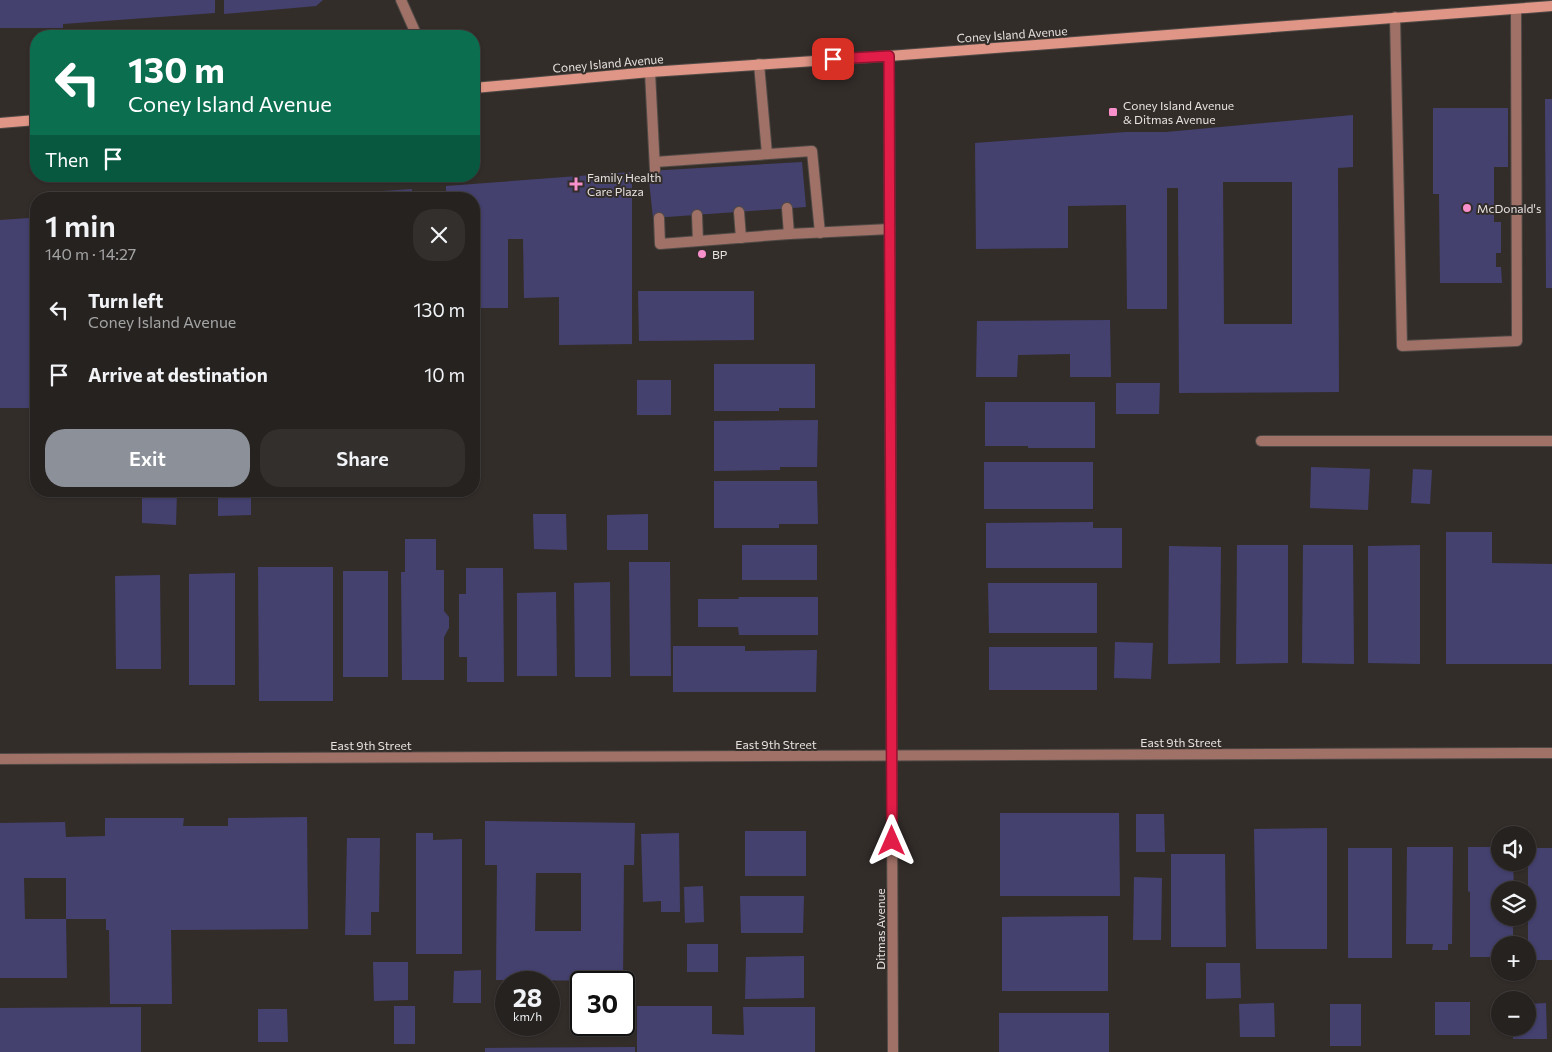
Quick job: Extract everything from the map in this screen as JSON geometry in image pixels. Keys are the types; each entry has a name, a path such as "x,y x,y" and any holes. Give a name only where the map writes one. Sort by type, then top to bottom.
{"main road":[{"name":"Coney Island Avenue","path":"480,87 650,72 1552,6"},
{"path":"0,123 30,120"}],"street":[{"path":"401,0 414,30"},
{"path":"1395,17 1402,346 1517,341 1516,9"},
{"name":"Ditmas Avenue","path":"889,56 893,1052"},
{"path":"759,64 767,154"},
{"path":"650,72 655,166 736,161 767,154 784,158 812,151 820,233"},
{"path":"787,208 789,234"},
{"path":"739,212 741,238"},
{"path":"696,215 698,241"},
{"path":"659,218 660,244 789,234 890,229"},
{"path":"1261,441 1552,441"},
{"name":"East 9th Street","path":"0,759 1552,753"}],"building":[{"path":"0,0 215,0 215,13 63,24 63,28 0,28"},
{"path":"224,0 323,0 316,6 224,14"},
{"path":"1545,99 1552,99 1552,288 1546,288"},
{"name":"McDonald's","path":"1433,108 1508,108 1508,167 1494,167 1494,222 1501,222 1501,253 1496,253 1496,267 1501,267 1502,283 1440,283 1439,194 1433,194"},
{"path":"1353,115 1353,167 1338,168 1339,392 1179,393 1178,188 1167,188 1167,309 1127,309 1126,205 1068,206 1068,248 976,249 975,143 1126,132 1166,132","holes":["1223,182 1292,182 1292,324 1224,324"]},
{"path":"802,162 806,207 653,218 648,171"},
{"path":"632,172 632,344 559,345 559,297 524,298 523,239 508,239 508,308 480,308 480,192 446,192 446,186"},
{"path":"412,189 412,192 369,192"},
{"path":"30,218 30,475 29,408 0,408 0,220"},
{"path":"638,291 754,291 754,340 639,341"},
{"path":"1110,320 1111,377 1070,377 1070,354 1018,355 1017,377 976,377 977,321"},
{"path":"714,364 815,364 815,408 779,408 779,411 714,411"},
{"path":"637,380 671,380 671,415 637,415"},
{"path":"1116,383 1160,383 1159,414 1116,414"},
{"path":"985,402 1095,402 1095,448 985,446"},
{"path":"818,420 817,467 780,467 780,470 714,471 714,421"},
{"path":"984,462 1093,462 1093,509 984,509"},
{"path":"1311,467 1370,469 1368,510 1310,508"},
{"path":"1413,469 1432,470 1430,504 1411,503"},
{"path":"714,481 817,481 818,524 779,524 779,528 714,528"},
{"path":"142,497 177,497 176,525 142,523"},
{"path":"218,497 251,497 251,515 218,516"},
{"path":"533,514 566,514 567,550 534,549"},
{"path":"648,514 648,550 607,550 607,515"},
{"path":"1093,522 1093,528 1122,528 1122,568 986,568 986,523"},
{"path":"1446,532 1492,532 1492,563 1552,564 1552,664 1446,664"},
{"path":"405,539 436,539 436,570 444,570 444,611 449,617 449,628 444,637 444,680 402,680 401,572 405,572"},
{"path":"742,545 817,545 817,580 742,580"},
{"path":"1237,545 1288,545 1288,663 1236,664"},
{"path":"1303,545 1353,545 1354,664 1302,663"},
{"path":"1420,545 1420,664 1368,663 1368,546"},
{"path":"1169,546 1221,547 1220,663 1168,664"},
{"path":"629,562 670,562 671,676 630,676"},
{"path":"258,567 333,567 333,701 259,701"},
{"path":"466,568 503,568 504,682 467,682 467,657 459,657 459,594 466,594"},
{"path":"343,571 388,571 388,677 343,677"},
{"path":"235,573 235,685 189,685 189,574"},
{"path":"160,575 161,669 116,669 115,576"},
{"path":"610,582 611,677 575,677 574,583"},
{"path":"988,583 1097,583 1097,633 989,633"},
{"path":"556,592 557,676 517,676 517,593"},
{"path":"738,597 818,597 818,635 739,635 738,627 698,627 698,599 739,599"},
{"path":"1115,642 1153,643 1151,679 1114,678"},
{"path":"673,646 745,646 745,651 817,650 816,692 673,692"},
{"path":"989,647 1097,647 1097,690 989,690"},
{"path":"1000,813 1119,813 1120,896 1000,896"},
{"path":"1136,814 1164,814 1165,852 1136,852"},
{"path":"307,817 308,929 171,930 172,1004 110,1004 109,930 106,930 106,919 66,919 67,978 0,978 0,823 65,822 66,837 105,836 105,818 184,818 183,826 228,826 228,818","holes":["24,878 66,878 66,919 25,919"]},
{"path":"485,821 635,823 634,865 624,865 623,971 570,971 570,981 560,981 560,971 496,971 497,865 485,865","holes":["536,873 581,873 581,931 535,931"]},
{"path":"1327,828 1327,949 1256,949 1254,829"},
{"path":"745,831 806,831 806,876 745,876"},
{"path":"416,833 433,833 433,840 462,839 462,954 416,954"},
{"path":"679,833 680,912 661,912 661,901 643,902 641,834"},
{"path":"347,838 380,838 379,912 371,912 371,935 345,935"},
{"path":"1407,847 1453,847 1452,944 1448,944 1448,950 1432,950 1433,944 1406,944"},
{"path":"1468,847 1491,847 1491,871 1513,871 1514,881 1491,881 1491,926 1513,926 1513,936 1491,936 1491,957 1470,957 1470,892 1468,891"},
{"path":"1348,848 1392,848 1392,958 1348,958"},
{"path":"1536,848 1552,848 1552,960 1536,960 1536,936 1528,936 1528,926 1536,926 1536,881 1528,881 1528,871 1536,871"},
{"path":"1171,854 1225,854 1226,947 1171,947"},
{"path":"1134,877 1162,878 1161,940 1133,940"},
{"path":"703,886 704,922 685,923 684,887"},
{"path":"740,896 804,896 803,933 741,933"},
{"path":"1108,916 1108,991 1002,991 1002,917"},
{"path":"687,944 718,944 718,972 687,972"},
{"path":"804,956 804,998 745,999 746,957"},
{"path":"373,962 408,962 408,1000 374,1001"},
{"path":"1206,963 1240,963 1241,998 1206,999"},
{"path":"481,970 481,1003 453,1003 454,971"},
{"path":"1435,1002 1470,1002 1470,1035 1435,1035"},
{"path":"1274,1003 1275,1037 1240,1037 1239,1004"},
{"path":"1546,1003 1547,1039 1513,1039 1513,1036 1536,1036 1536,1004"},
{"path":"1330,1004 1361,1004 1361,1046 1330,1046"},
{"path":"394,1006 415,1006 415,1044 394,1044"},
{"path":"637,1006 712,1006 712,1034 744,1035 743,1007 815,1007 815,1052 637,1052"},
{"path":"141,1007 141,1052 0,1052 0,1008"},
{"path":"258,1009 287,1009 288,1042 258,1042"},
{"path":"999,1013 1109,1013 1109,1052 999,1052"},
{"path":"635,1047 635,1052 485,1052 485,1048"}],"place":[{"name":"Coney Island Avenue & Ditmas Avenue","path":"1113,112"},
{"name":"Family Health Care Plaza","path":"576,184"},
{"name":"McDonald's","path":"1467,208"},
{"name":"BP","path":"702,254"}],"route":[{"path":"833,59 889,56 892,841"}]}
